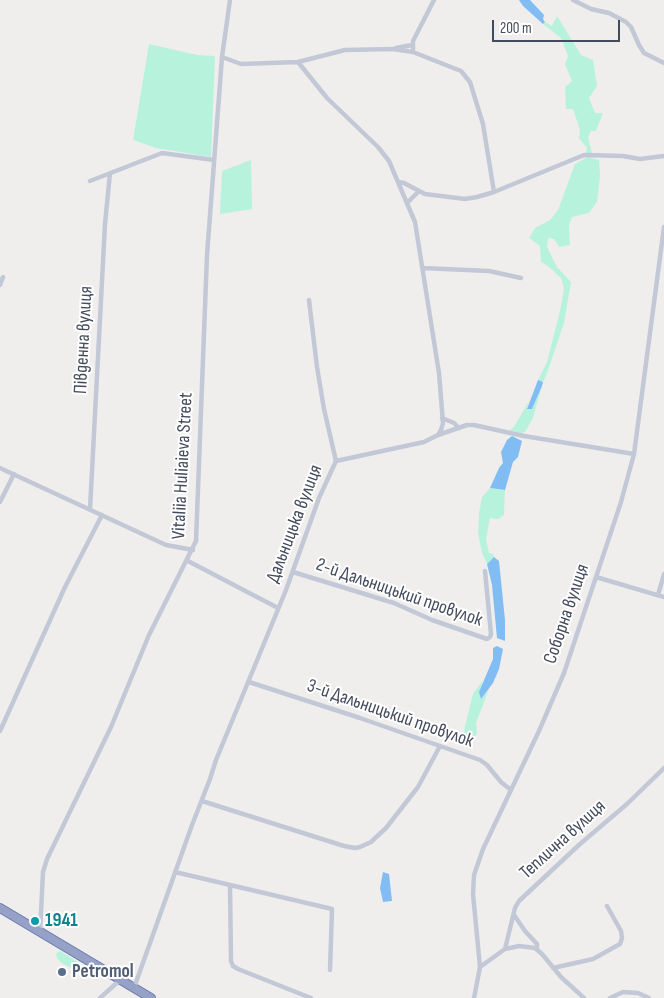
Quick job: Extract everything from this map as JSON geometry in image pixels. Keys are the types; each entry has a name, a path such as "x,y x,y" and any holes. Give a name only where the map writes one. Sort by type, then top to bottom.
{"highway":[{"path":"0,908 152,998"}],"street":[{"path":"230,0 222,57 241,64 298,62 345,50 393,49 413,52 462,71 467,76 483,124 494,192"},
{"path":"413,52 412,45 434,0"},
{"path":"573,0 591,9 609,13 626,22 631,27 644,53 664,63"},
{"path":"393,49 412,45"},
{"name":"Vitaliia Huliaieva Street","path":"40,933 44,872 47,859 111,727 150,635 188,561 196,541 207,255 222,57"},
{"path":"298,62 327,98 383,152 415,222 439,373 442,428 438,436"},
{"path":"90,181 162,153 214,160"},
{"path":"398,182 437,196 477,197 587,155 623,156 640,159 664,156"},
{"name":"Південна вулиця","path":"90,509 104,224 110,173"},
{"path":"407,203 419,191"},
{"name":"Соборна вулиця","path":"474,998 480,967 473,894 474,875 480,856 564,673 621,502 634,454 664,227"},
{"path":"422,268 489,272 521,278"},
{"path":"0,286 3,277"},
{"path":"657,283 663,286"},
{"path":"309,300 318,375 336,461"},
{"path":"442,418 459,428 474,425 524,436 634,454"},
{"name":"Дальницька вулиця","path":"134,988 216,760 293,572 319,498 336,461 424,442 459,428"},
{"path":"0,468 166,545 193,550"},
{"path":"0,502 14,474"},
{"path":"0,730 64,588 102,515"},
{"path":"188,561 278,608"},
{"name":"2-й Дальницький провулок","path":"293,572 394,603 432,620 487,639 491,634 485,571"},
{"path":"658,595 664,574"},
{"path":"596,577 664,597"},
{"name":"3-й Дальницький провулок","path":"249,682 360,718 484,762 501,782 511,790"},
{"path":"202,801 344,846 360,847 371,842 392,821 418,787 440,746"},
{"name":"Теплична вулиця","path":"505,948 517,904 523,897 580,844 627,804 664,768"},
{"path":"175,872 332,909 330,970"},
{"path":"230,885 233,966 310,998"},
{"path":"553,968 594,959 620,944 622,938 621,931 607,906"},
{"path":"514,915 537,944 537,949"},
{"path":"480,967 505,948 519,946 537,949 553,968 584,998"},
{"path":"100,998 120,980"},
{"path":"610,998 623,992 638,993 649,998"}],"green space":[{"path":"557,16 581,55 593,60 597,86 589,98 595,113 603,113 596,131 591,131 588,137 592,153 586,153 587,148 579,138 580,130 573,109 566,109 565,87 572,81 565,64 568,56 561,38 543,24 545,22 552,26"},
{"path":"149,44 197,55 215,56 211,157 156,148 133,140"},
{"path":"588,157 599,160 600,176 597,202 589,213 572,217 569,225 570,245 559,247 554,239 548,238 547,247 557,267 571,282 564,323 543,382 538,380 547,362 564,288 561,278 541,262 540,246 529,238 535,228 550,220 558,210 575,164"},
{"path":"251,160 252,209 220,214 222,171"},
{"path":"542,386 533,418 525,432 520,433 509,430 514,427 529,401 527,408 532,409"},
{"path":"490,488 505,490 504,515 498,519 490,518 486,539 489,553 493,554 494,557 487,564 482,553 478,533 482,497"},
{"path":"483,680 480,692 481,699 489,689 476,723 477,733 471,745 462,746 473,694"},
{"path":"60,951 82,965 82,968 73,969 60,962 56,956"}],"water":[{"path":"519,0 530,0 544,15 543,19 545,22 543,24"},
{"path":"538,380 543,382 542,386 532,409 527,409"},
{"path":"512,436 522,441 518,457 513,462 505,490 490,488 503,463 501,452 507,440"},
{"path":"494,557 499,561 505,620 505,641 497,638 492,585 487,564"},
{"path":"497,646 503,649 499,669 493,683 481,699 479,692 493,659 493,648"},
{"path":"383,872 389,874 392,901 383,902 380,888"}],"place":[{"name":"1941","path":"35,921"},
{"name":"Petromol","path":"62,972"}]}
